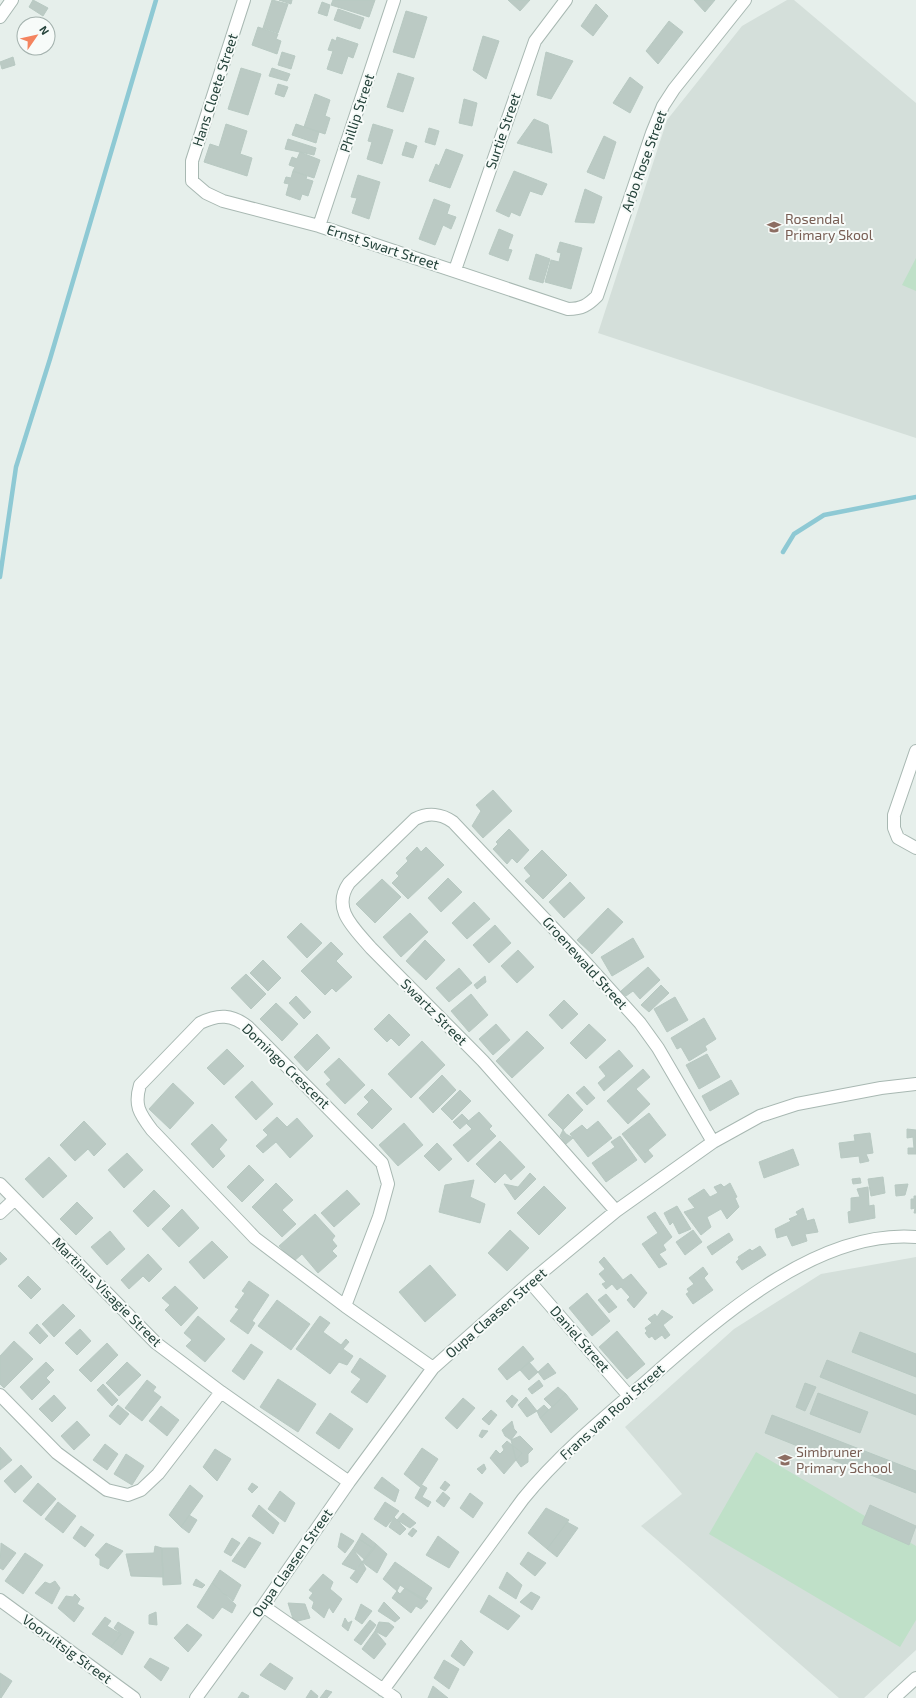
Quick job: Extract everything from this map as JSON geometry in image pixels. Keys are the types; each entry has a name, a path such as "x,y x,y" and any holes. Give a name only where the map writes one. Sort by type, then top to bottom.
{"street":[{"path":"0,18 12,0"},
{"name":"Hans Cloete Street","path":"192,181 192,161 244,0"},
{"name":"Phillip Street","path":"319,226 394,0"},
{"name":"Surtie Street","path":"455,270 535,41 566,0"},
{"name":"Arbo Rose Street","path":"577,309 584,308 597,296 652,133 663,106 674,89 745,0"},
{"name":"Ernst Swart Street","path":"192,181 206,193 223,201 319,226 455,270 568,309 577,309"},
{"path":"916,751 894,815 894,828 898,838 916,848"},
{"name":"Groenewald Street","path":"426,815 447,817 453,822 576,952 640,1023 658,1048 713,1142"},
{"name":"Swartz Street","path":"426,815 415,819 405,827 349,882 343,891 341,904 344,913 354,929 371,948 483,1061 616,1211"},
{"name":"Domingo Crescent","path":"345,1306 380,1217 388,1184 382,1163 248,1026 234,1018 213,1017 200,1023 140,1085 137,1097 142,1118 255,1238 345,1306 433,1368"},
{"name":"Oupa Claasen Street","path":"196,1698 263,1606 349,1482 433,1368 530,1282 616,1211 713,1142 760,1116 797,1104 881,1088 916,1084"},
{"name":"Martinus Visagie Street","path":"0,1184 156,1343 221,1392 349,1482"},
{"path":"0,1213 15,1199"},
{"name":"Frans van Rooi Street","path":"383,1690 518,1505 541,1477 629,1396 698,1336 786,1274 813,1259 841,1247 873,1238 916,1237"},
{"name":"Daniel Street","path":"530,1282 629,1396"},
{"path":"0,1395 57,1453 107,1490 128,1495 141,1490 158,1474 221,1392"},
{"name":"Vooruitsig Street","path":"0,1600 134,1698"},
{"path":"263,1606 395,1698"},
{"path":"894,1698 916,1678"}],"shaded area":[{"name":"Rosendal Primary Skool","path":"787,0 794,0 916,103 916,438 598,333 667,120 742,26"},
{"name":"Simbruner Primary School","path":"916,1257 916,1650 864,1698 839,1698 641,1526 682,1494 625,1427 734,1329 821,1274"}],"green space":[{"path":"916,258 916,291 902,285"},
{"path":"756,1452 916,1546 916,1620 900,1647 709,1534"}],"building":[{"path":"33,0 48,8 43,16 29,7"},
{"path":"272,0 288,4 278,33 263,28"},
{"path":"279,0 292,0 291,4"},
{"path":"333,0 375,0 369,17 331,5"},
{"path":"508,0 530,0 520,11"},
{"path":"694,0 715,0 705,12"},
{"path":"322,2 330,5 327,16 318,13"},
{"path":"596,4 608,16 593,36 581,26"},
{"path":"338,9 364,18 360,29 334,20"},
{"path":"406,11 427,17 414,58 393,52"},
{"path":"669,21 683,32 658,64 646,51"},
{"path":"258,27 278,34 276,39 281,41 277,54 252,45"},
{"path":"483,36 499,41 486,79 473,70"},
{"path":"337,37 358,44 353,58 348,56 342,74 327,69 333,51 328,50 332,39 336,41"},
{"path":"282,52 295,56 291,69 278,65"},
{"path":"546,52 573,61 551,99 537,95"},
{"path":"13,57 15,65 2,69 0,62"},
{"path":"241,68 261,74 248,115 228,109"},
{"path":"272,68 290,74 287,81 269,76"},
{"path":"398,73 414,78 403,112 387,107"},
{"path":"630,77 643,87 630,113 613,103"},
{"path":"278,84 288,87 284,97 275,94"},
{"path":"315,94 330,100 325,116 330,118 325,134 304,127"},
{"path":"464,99 477,103 472,126 459,123"},
{"path":"534,119 548,125 552,153 517,143"},
{"path":"226,124 247,131 240,154 252,158 247,176 204,162 210,144 219,147"},
{"path":"296,124 319,132 316,143 292,135"},
{"path":"373,124 393,130 382,164 367,159 372,142 368,141"},
{"path":"429,128 439,131 435,145 425,142"},
{"path":"604,136 616,142 604,179 587,172"},
{"path":"288,139 316,148 314,155 285,149"},
{"path":"406,142 417,146 413,158 402,155"},
{"path":"446,149 463,155 450,188 429,181 436,164 439,166"},
{"path":"300,152 320,160 314,178 293,171 295,167 289,165 292,157 297,159"},
{"path":"293,171 307,176 306,179 313,181 308,196 302,194 300,200 286,195 289,184 284,183 286,177 291,178"},
{"path":"514,171 547,184 542,195 530,191 520,216 511,212 509,217 496,211"},
{"path":"358,175 380,182 369,219 352,213 357,198 351,197"},
{"path":"585,189 602,197 594,223 575,222"},
{"path":"434,199 450,205 447,214 456,217 451,229 443,225 435,245 419,239"},
{"path":"499,229 513,235 508,249 512,250 508,261 489,254"},
{"path":"560,242 582,248 571,289 545,282 551,260 559,262 561,253 557,252"},
{"path":"536,254 550,259 543,283 529,279"},
{"path":"493,790 512,811 483,838 472,826 481,811 476,805"},
{"path":"509,829 529,850 517,863 512,858 507,864 493,849 498,844 496,842"},
{"path":"417,847 421,852 426,847 444,865 408,899 392,883 399,876 396,873 408,861 406,858"},
{"path":"542,850 567,875 543,899 525,881 531,876 524,868"},
{"path":"448,878 462,892 441,912 428,898"},
{"path":"382,879 401,897 375,923 356,904"},
{"path":"570,882 585,898 564,918 549,902"},
{"path":"474,902 490,919 467,939 452,923"},
{"path":"608,908 623,922 592,954 577,940"},
{"path":"410,913 428,932 401,957 383,937"},
{"path":"301,923 322,943 307,958 287,937"},
{"path":"495,925 511,943 489,963 473,945"},
{"path":"633,938 644,957 612,976 601,957"},
{"path":"425,940 445,960 426,980 406,961"},
{"path":"331,942 343,954 336,961 352,977 336,992 332,988 325,995 301,971"},
{"path":"518,950 534,967 517,983 501,966"},
{"path":"263,960 281,978 268,991 250,973"},
{"path":"648,967 660,980 640,999 633,991 626,996 621,991"},
{"path":"459,968 472,983 449,1002 436,988"},
{"path":"246,974 266,994 251,1009 231,988"},
{"path":"485,976 486,982 477,989 474,985"},
{"path":"661,985 669,993 649,1012 641,1005"},
{"path":"471,994 488,1015 469,1032 451,1011"},
{"path":"296,996 311,1012 304,1019 289,1003"},
{"path":"675,997 688,1020 667,1032 654,1009"},
{"path":"564,1000 578,1014 562,1029 549,1015"},
{"path":"276,1003 298,1024 282,1041 260,1019"},
{"path":"389,1014 410,1035 399,1046 391,1038 387,1042 374,1029"},
{"path":"704,1018 716,1039 705,1046 707,1050 689,1061 681,1047 677,1049 671,1038"},
{"path":"496,1024 510,1040 493,1055 479,1039"},
{"path":"589,1024 606,1040 586,1059 570,1043"},
{"path":"527,1031 544,1048 512,1078 496,1061"},
{"path":"317,1034 330,1048 307,1071 294,1057"},
{"path":"422,1041 445,1065 411,1098 388,1074"},
{"path":"227,1049 244,1066 224,1085 207,1068"},
{"path":"619,1050 633,1066 604,1091 598,1083 606,1076 599,1067"},
{"path":"707,1054 720,1077 699,1089 686,1065"},
{"path":"339,1058 365,1085 345,1104 326,1084 331,1080 324,1072"},
{"path":"643,1069 650,1077 636,1089 650,1104 628,1124 607,1101"},
{"path":"442,1075 456,1090 433,1113 419,1098"},
{"path":"731,1080 739,1094 710,1111 702,1096"},
{"path":"252,1081 273,1104 256,1120 235,1097"},
{"path":"173,1083 194,1103 170,1129 149,1109"},
{"path":"584,1086 595,1098 587,1105 576,1093"},
{"path":"372,1089 392,1109 372,1129 357,1114 369,1102 364,1097"},
{"path":"460,1090 471,1101 452,1120 441,1109"},
{"path":"568,1094 583,1110 563,1130 548,1115"},
{"path":"479,1112 492,1126 489,1129 496,1136 468,1162 453,1145 472,1129 466,1123"},
{"path":"649,1113 666,1135 648,1150 653,1156 645,1163 622,1134"},
{"path":"462,1114 469,1121 460,1129 453,1122"},
{"path":"277,1117 287,1127 297,1118 313,1136 290,1158 276,1142 263,1153 256,1146 268,1135 263,1130"},
{"path":"84,1121 106,1144 94,1156 88,1149 75,1161 60,1145"},
{"path":"598,1121 612,1138 588,1157 570,1134 582,1125 587,1130"},
{"path":"404,1123 423,1145 398,1166 379,1145"},
{"path":"212,1124 227,1140 219,1149 225,1156 213,1168 191,1144"},
{"path":"907,1129 916,1130 916,1154 908,1154 908,1148 914,1148 913,1137 907,1138"},
{"path":"563,1130 566,1134 573,1138 566,1144 560,1136"},
{"path":"870,1133 873,1153 866,1154 869,1161 860,1163 859,1156 841,1158 839,1143 855,1141 854,1135"},
{"path":"620,1136 637,1160 606,1182 592,1163 615,1147 611,1142"},
{"path":"500,1141 525,1167 511,1180 505,1173 495,1183 476,1164"},
{"path":"437,1143 452,1159 439,1171 424,1156"},
{"path":"793,1149 799,1165 764,1178 759,1162"},
{"path":"127,1153 143,1170 124,1188 108,1170"},
{"path":"49,1157 67,1176 43,1198 25,1179"},
{"path":"249,1165 264,1180 242,1202 227,1187"},
{"path":"530,1173 536,1179 515,1200 504,1184 518,1187"},
{"path":"883,1177 885,1193 871,1196 868,1179"},
{"path":"860,1178 861,1183 853,1184 852,1179"},
{"path":"474,1180 470,1197 485,1204 480,1223 439,1212 445,1185"},
{"path":"276,1183 293,1200 282,1210 296,1224 282,1237 252,1207"},
{"path":"730,1183 737,1197 735,1198 739,1207 727,1219 721,1209 707,1217 711,1227 701,1235 684,1212 695,1208 688,1199 704,1189 710,1197 718,1193 714,1187 721,1184 724,1187"},
{"path":"908,1184 905,1195 896,1196 895,1185"},
{"path":"544,1186 566,1208 539,1235 517,1213"},
{"path":"868,1187 869,1206 874,1205 875,1218 849,1223 848,1212 851,1211 851,1198 860,1197 857,1189"},
{"path":"154,1190 170,1206 148,1227 133,1211"},
{"path":"347,1190 360,1204 334,1227 321,1213"},
{"path":"914,1196 916,1196 916,1213 914,1213 915,1208 911,1209 911,1199 914,1199"},
{"path":"77,1202 93,1218 76,1235 60,1219"},
{"path":"677,1206 691,1229 679,1234 673,1222 670,1225 664,1213"},
{"path":"803,1208 807,1221 814,1219 818,1232 805,1234 807,1241 792,1246 787,1235 777,1238 775,1229 791,1221 789,1219 798,1215 796,1212"},
{"path":"182,1209 199,1228 179,1247 162,1229"},
{"path":"655,1212 672,1237 663,1245 666,1250 659,1254 667,1264 659,1268 642,1244 658,1233 647,1217"},
{"path":"315,1214 335,1236 332,1240 337,1246 332,1251 337,1256 318,1273 302,1254 293,1262 279,1246"},
{"path":"510,1230 529,1248 507,1271 488,1253"},
{"path":"693,1230 702,1242 685,1255 676,1242"},
{"path":"110,1231 125,1249 107,1265 91,1247"},
{"path":"729,1233 733,1240 712,1255 707,1247"},
{"path":"212,1241 228,1257 204,1279 189,1262"},
{"path":"760,1246 766,1255 742,1270 736,1262 739,1259 738,1257 750,1249 752,1251"},
{"path":"0,1252 7,1259 0,1265"},
{"path":"148,1254 162,1269 149,1282 143,1276 129,1289 121,1280"},
{"path":"604,1257 623,1280 631,1274 647,1293 634,1308 627,1300 630,1297 621,1287 617,1290 612,1284 606,1289 602,1284 606,1282 599,1274 605,1269 599,1262"},
{"path":"430,1265 456,1295 425,1322 399,1292"},
{"path":"703,1267 708,1274 704,1278 713,1290 693,1304 686,1294 689,1292 687,1289 694,1284 689,1278"},
{"path":"28,1276 41,1289 31,1299 18,1286"},
{"path":"249,1281 269,1295 252,1321 255,1323 248,1334 230,1321 239,1309 235,1307 245,1293 242,1291"},
{"path":"175,1286 198,1308 181,1326 165,1310 170,1305 162,1298"},
{"path":"587,1293 610,1321 592,1336 569,1308"},
{"path":"606,1294 617,1307 609,1313 598,1300"},
{"path":"277,1300 310,1324 291,1350 258,1326"},
{"path":"63,1304 75,1316 54,1337 42,1324"},
{"path":"662,1310 673,1317 663,1325 670,1335 665,1339 662,1335 655,1340 652,1336 649,1338 645,1333 647,1331 645,1328 652,1323 648,1319 655,1314 657,1317"},
{"path":"198,1316 225,1339 205,1362 186,1346 192,1340 184,1333"},
{"path":"320,1316 330,1323 323,1332 341,1345 346,1339 349,1342 343,1349 353,1356 347,1365 339,1362 330,1374 296,1349"},
{"path":"37,1324 48,1336 40,1344 29,1333"},
{"path":"80,1329 91,1341 77,1355 65,1343"},
{"path":"617,1331 645,1364 627,1379 599,1347"},
{"path":"860,1332 916,1354 916,1377 852,1352"},
{"path":"14,1341 33,1359 4,1388 0,1384 0,1356"},
{"path":"107,1343 118,1355 91,1382 79,1370"},
{"path":"251,1344 263,1352 244,1380 232,1371"},
{"path":"523,1346 534,1359 507,1380 498,1369"},
{"path":"360,1358 386,1376 367,1403 351,1392 361,1379 351,1372"},
{"path":"827,1360 916,1395 916,1415 820,1377"},
{"path":"46,1362 54,1370 46,1378 50,1382 32,1400 20,1387"},
{"path":"127,1362 141,1375 119,1396 106,1383"},
{"path":"529,1362 538,1372 529,1380 520,1370"},
{"path":"548,1363 556,1373 544,1380 538,1372"},
{"path":"278,1379 316,1404 298,1432 260,1407"},
{"path":"147,1380 156,1387 153,1391 161,1397 142,1421 125,1408"},
{"path":"539,1380 543,1386 532,1394 528,1389"},
{"path":"805,1383 816,1387 805,1411 796,1407"},
{"path":"103,1384 118,1400 112,1406 97,1390"},
{"path":"558,1387 566,1394 552,1407 544,1399"},
{"path":"818,1393 868,1412 860,1433 810,1414"},
{"path":"566,1394 578,1409 551,1433 540,1418"},
{"path":"54,1395 66,1408 52,1422 39,1409"},
{"path":"512,1395 518,1400 512,1408 506,1401"},
{"path":"526,1397 537,1411 527,1417 518,1405"},
{"path":"463,1398 475,1408 457,1429 445,1418"},
{"path":"118,1405 129,1414 120,1425 109,1416"},
{"path":"544,1405 549,1410 540,1418 537,1411"},
{"path":"161,1406 179,1420 167,1436 149,1421"},
{"path":"491,1410 497,1415 489,1425 482,1419"},
{"path":"330,1413 353,1429 339,1449 316,1433"},
{"path":"772,1415 916,1471 916,1493 765,1433"},
{"path":"77,1421 90,1435 74,1450 61,1436"},
{"path":"512,1421 514,1429 517,1432 511,1440 505,1436 502,1430"},
{"path":"482,1430 488,1431 482,1438 479,1436"},
{"path":"520,1436 533,1449 528,1454 528,1462 521,1467 516,1460 511,1440"},
{"path":"507,1441 522,1453 504,1474 490,1458 496,1450 500,1454 504,1450 502,1446"},
{"path":"105,1444 118,1454 107,1470 93,1460"},
{"path":"0,1447 12,1460 0,1470"},
{"path":"422,1448 438,1459 420,1487 404,1474"},
{"path":"215,1449 231,1459 217,1481 203,1467"},
{"path":"126,1454 144,1466 132,1485 114,1474"},
{"path":"484,1464 486,1469 482,1474 477,1469"},
{"path":"21,1465 32,1477 15,1493 4,1481"},
{"path":"382,1477 399,1490 395,1502 374,1488"},
{"path":"445,1481 450,1485 445,1491 440,1488"},
{"path":"38,1483 56,1499 41,1516 23,1501"},
{"path":"252,1483 258,1487 252,1493 248,1489"},
{"path":"190,1485 203,1496 181,1527 169,1515"},
{"path":"422,1485 427,1488 422,1497 431,1502 428,1507 415,1498"},
{"path":"280,1491 295,1503 285,1522 268,1509"},
{"path":"443,1492 450,1498 444,1507 436,1501"},
{"path":"470,1493 483,1503 473,1518 460,1508"},
{"path":"58,1502 76,1516 63,1533 45,1519"},
{"path":"385,1502 399,1511 386,1527 374,1519"},
{"path":"259,1505 279,1523 273,1534 252,1516"},
{"path":"870,1505 916,1526 909,1545 862,1524"},
{"path":"546,1508 569,1520 547,1549 528,1533"},
{"path":"403,1513 416,1523 410,1528 397,1520"},
{"path":"189,1515 197,1520 189,1533 181,1527"},
{"path":"394,1517 406,1529 400,1535 389,1527"},
{"path":"567,1522 578,1528 557,1557 547,1549"},
{"path":"81,1526 94,1535 85,1547 73,1538"},
{"path":"413,1528 417,1531 412,1537 408,1534"},
{"path":"341,1533 354,1541 345,1553 338,1547"},
{"path":"362,1533 376,1544 374,1549 359,1539"},
{"path":"438,1536 459,1552 449,1568 426,1555"},
{"path":"249,1537 261,1543 245,1568 232,1561"},
{"path":"232,1538 240,1543 231,1556 224,1552"},
{"path":"359,1539 374,1549 365,1560 353,1549"},
{"path":"1,1543 16,1553 3,1570 0,1568"},
{"path":"106,1543 123,1551 108,1569 100,1565 100,1559 95,1555"},
{"path":"376,1544 387,1554 377,1573 362,1562"},
{"path":"155,1546 162,1548 163,1577 131,1576 126,1554 154,1553"},
{"path":"162,1548 178,1548 181,1584 163,1585"},
{"path":"353,1549 362,1562 355,1570 342,1564"},
{"path":"528,1552 546,1563 535,1576 520,1564"},
{"path":"25,1553 43,1565 23,1594 5,1581"},
{"path":"362,1562 366,1569 357,1583 350,1578"},
{"path":"395,1562 432,1588 424,1601 400,1585 397,1591 383,1579"},
{"path":"220,1570 241,1585 233,1601 212,1583"},
{"path":"507,1572 522,1585 516,1599 499,1588"},
{"path":"323,1574 333,1582 330,1589 342,1599 333,1613 329,1607 324,1618 312,1608 314,1602 309,1598 313,1593 309,1590"},
{"path":"196,1579 205,1585 202,1588 193,1585"},
{"path":"55,1581 60,1588 52,1604 35,1593 45,1582 50,1584"},
{"path":"212,1583 236,1605 232,1613 222,1607 213,1619 197,1607"},
{"path":"405,1588 428,1601 421,1609 416,1606 411,1613 392,1598 397,1591 400,1594"},
{"path":"531,1592 540,1597 532,1610 520,1602"},
{"path":"75,1594 80,1599 77,1604 84,1608 74,1622 58,1608 66,1596 73,1597"},
{"path":"489,1595 520,1616 508,1630 480,1612"},
{"path":"384,1602 400,1618 395,1622 378,1611"},
{"path":"288,1603 305,1604 310,1618 294,1622"},
{"path":"361,1604 372,1611 362,1624 355,1619"},
{"path":"156,1612 157,1625 149,1624 149,1615"},
{"path":"105,1617 111,1621 107,1626 121,1634 111,1647 92,1634"},
{"path":"345,1618 348,1623 352,1621 348,1631 342,1626"},
{"path":"370,1620 376,1625 361,1645 354,1640"},
{"path":"118,1622 134,1632 122,1655 111,1647 121,1634 114,1628"},
{"path":"379,1622 389,1623 394,1627 386,1637 375,1631"},
{"path":"187,1624 202,1635 188,1652 174,1638"},
{"path":"375,1631 386,1644 374,1659 362,1649"},
{"path":"461,1640 473,1652 464,1666 451,1656"},
{"path":"150,1658 169,1668 161,1681 144,1667"},
{"path":"444,1660 459,1669 449,1689 434,1678"},
{"path":"270,1663 293,1678 285,1690 260,1675"},
{"path":"0,1673 12,1681 1,1698 0,1698"},
{"path":"433,1686 448,1698 428,1698"},
{"path":"311,1690 318,1696 317,1698 306,1698"},
{"path":"326,1690 332,1692 327,1698 320,1698"},
{"path":"242,1692 249,1696 248,1698 238,1698"}],"waterway":[{"path":"0,577 16,467 50,359 156,0"},
{"path":"783,552 794,534 824,515 916,497"}],"place":[{"name":"Rosendal Primary Skool","path":"774,227"},
{"name":"Simbruner Primary School","path":"785,1460"}]}
